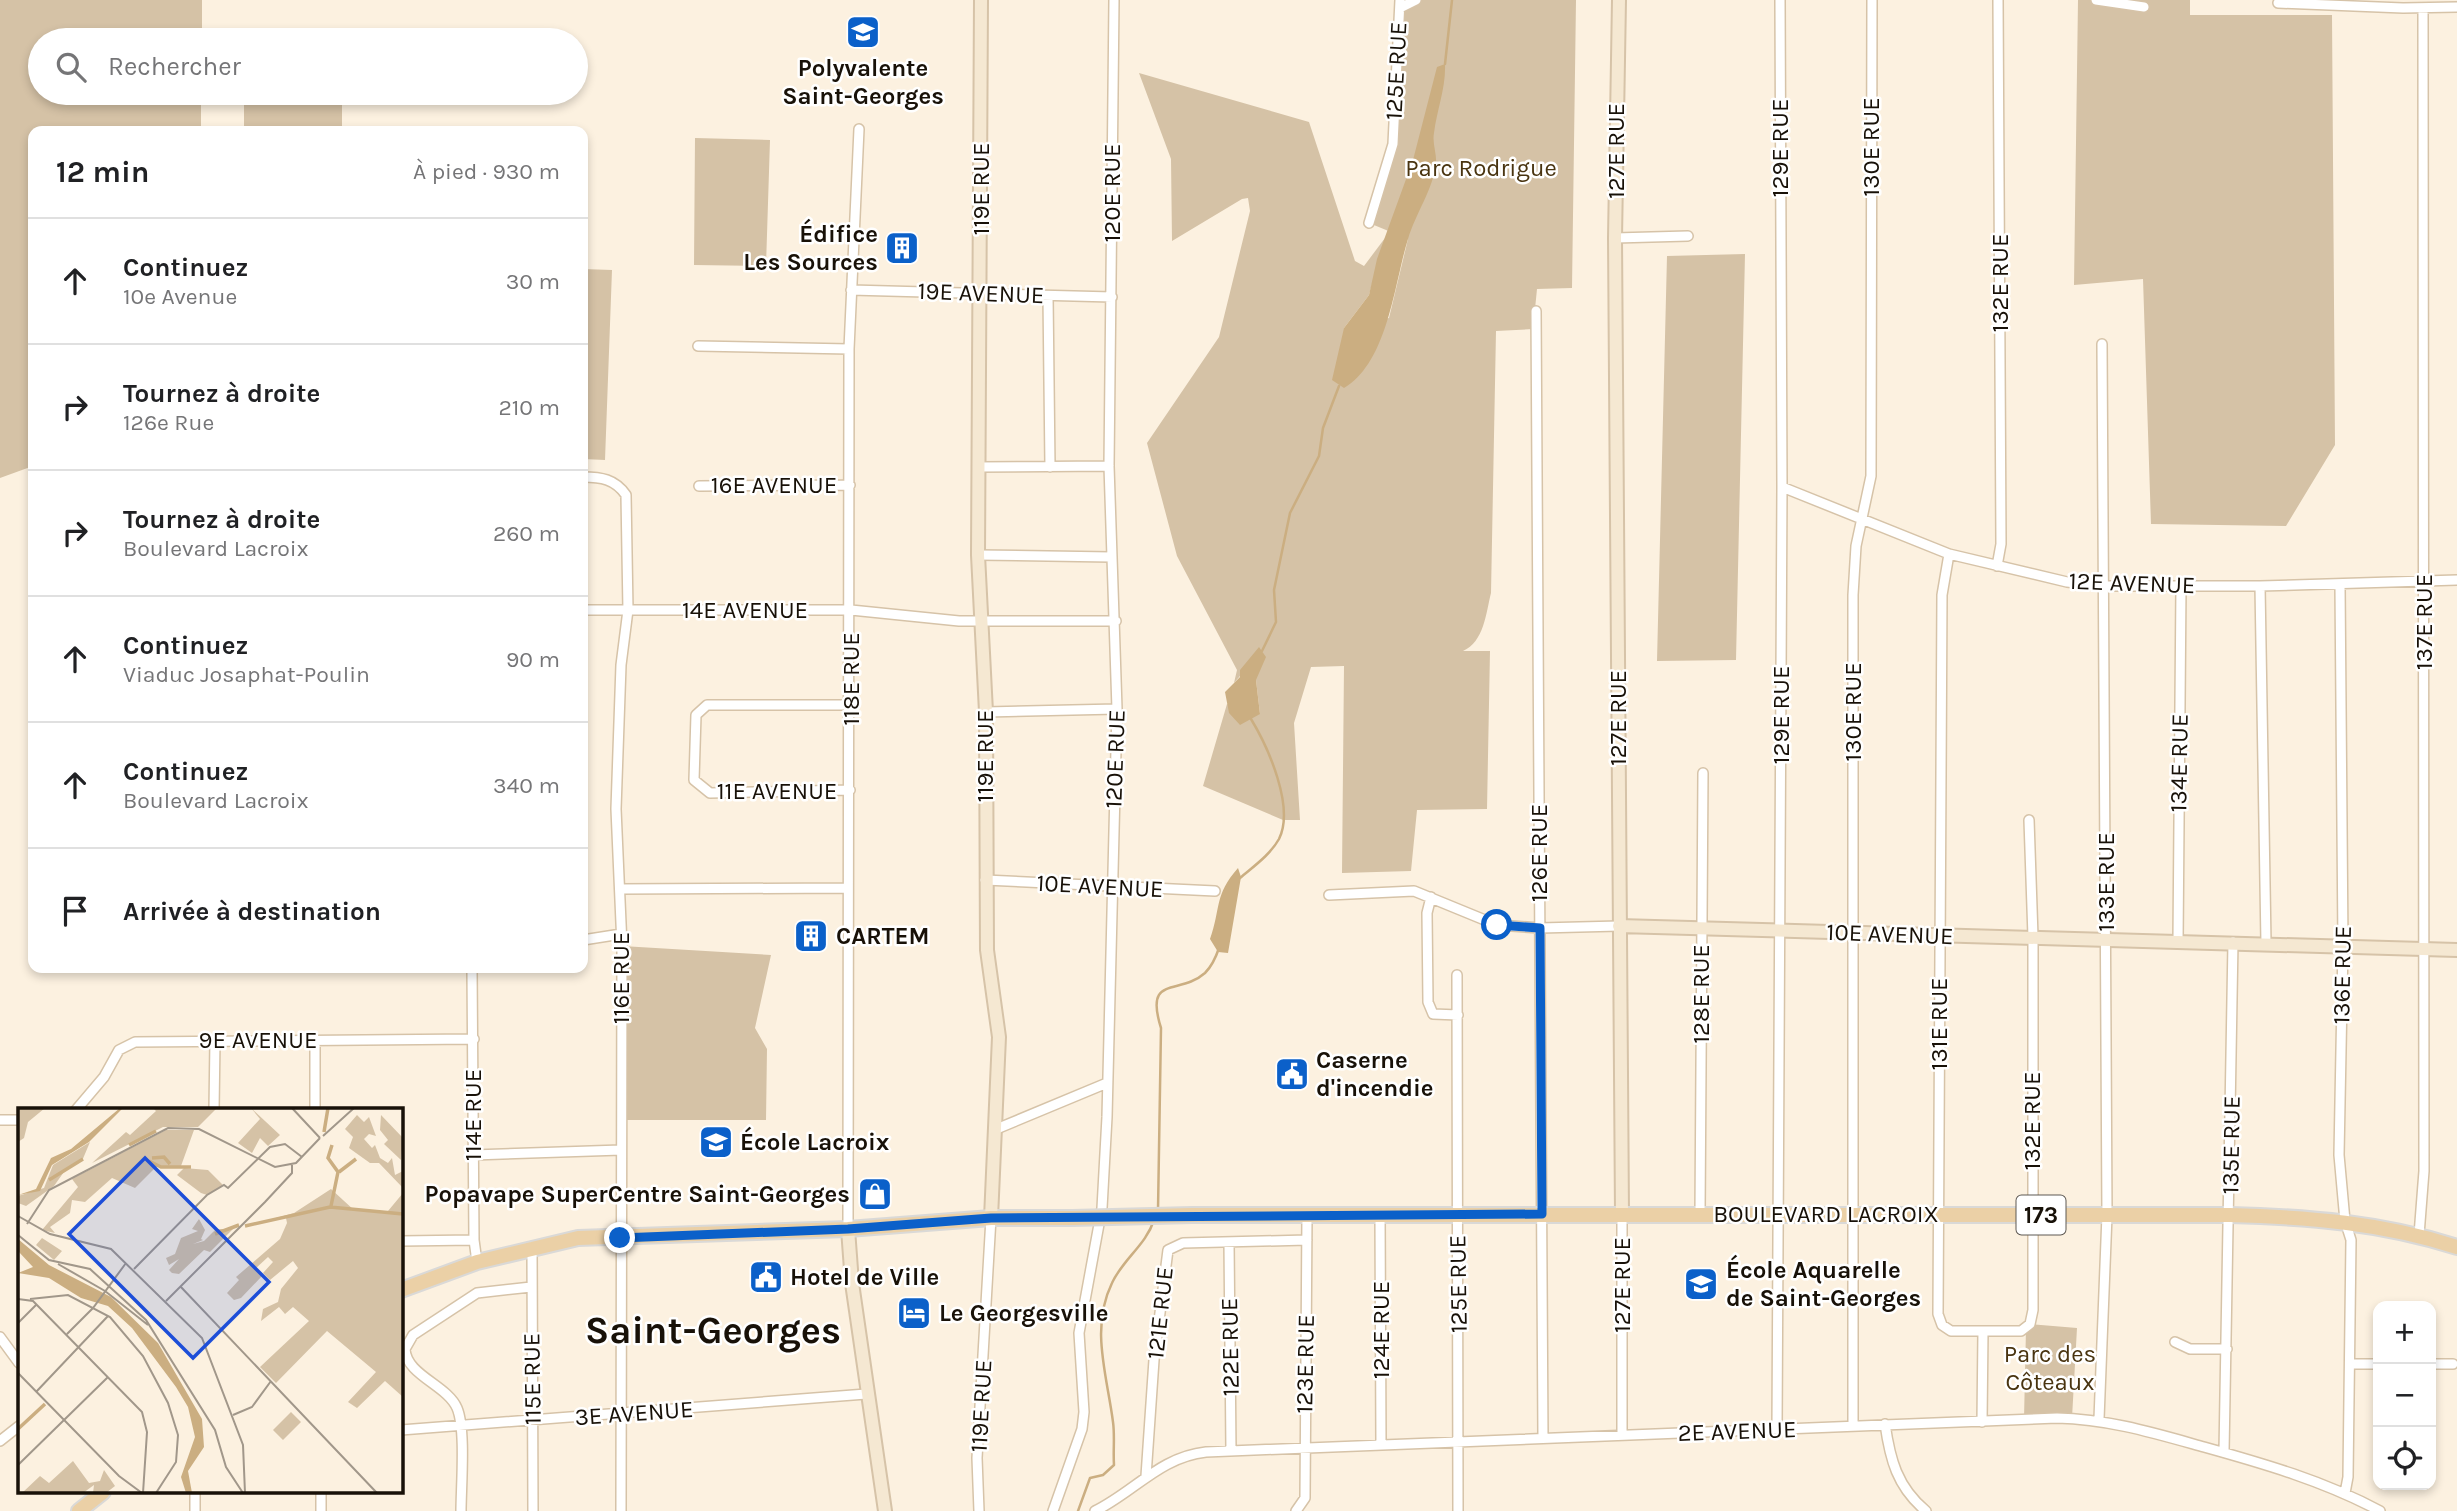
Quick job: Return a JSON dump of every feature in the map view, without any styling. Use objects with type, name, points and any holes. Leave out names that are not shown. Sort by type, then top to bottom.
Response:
[{"type":"main road","name":"BOULEVARD LACROIX","points":[[991,1218],[1622,1213],[2230,1214],[2345,1221],[2419,1235],[2457,1247]]},
{"type":"main road","name":"173","points":[[402,1290],[477,1262],[578,1238],[848,1229],[991,1218]]},
{"type":"main road","points":[[79,1511],[100,1494]]},
{"type":"street","name":"119E RUE","points":[[979,1511],[977,1458],[999,1037],[987,950],[986,712],[978,555],[981,0]]},
{"type":"street","name":"120E RUE","points":[[1053,1511],[1082,1429],[1084,1412],[1079,1333],[1102,1208],[1117,709],[1109,466],[1114,0]]},
{"type":"street","points":[[1400,4],[1416,0]]},
{"type":"street","name":"127E RUE","points":[[1619,0],[1615,238],[1622,1435]]},
{"type":"street","name":"129E RUE","points":[[1777,1429],[1782,488],[1780,0]]},
{"type":"street","name":"130E RUE","points":[[1853,1426],[1853,595],[1856,546],[1863,523],[1871,459],[1872,0]]},
{"type":"street","name":"132E RUE","points":[[1997,566],[2001,544],[1998,0]]},
{"type":"street","points":[[2096,0],[2144,7]]},
{"type":"street","points":[[2278,3],[2423,8],[2457,6]]},
{"type":"street","name":"125E RUE","points":[[1369,223],[1393,144],[1400,4]]},
{"type":"street","name":"137E RUE","points":[[2419,1235],[2424,1171],[2423,8]]},
{"type":"street","name":"118E RUE","points":[[848,1229],[851,705],[849,349],[859,129]]},
{"type":"street","points":[[1615,238],[1688,236]]},
{"type":"street","name":"19E AVENUE","points":[[851,290],[1112,297]]},
{"type":"street","points":[[1048,296],[1050,467]]},
{"type":"street","name":"126E RUE","points":[[1536,311],[1543,1438]]},
{"type":"street","name":"133E RUE","points":[[2099,1419],[2108,1215],[2102,344]]},
{"type":"street","points":[[698,346],[849,349]]},
{"type":"street","points":[[979,467],[1109,466]]},
{"type":"street","name":"116E RUE","points":[[588,477],[607,479],[619,485],[626,495],[628,610],[621,665],[616,809],[621,934],[621,1511]]},
{"type":"street","name":"16E AVENUE","points":[[699,486],[850,485]]},
{"type":"street","name":"12E AVENUE","points":[[1782,488],[1863,523],[1949,554],[2067,582],[2104,586],[2260,586],[2457,580]]},
{"type":"street","name":"131E RUE","points":[[1949,554],[1942,594],[1940,1320],[1951,1331],[1983,1331]]},
{"type":"street","points":[[978,555],[1111,557]]},
{"type":"street","name":"136E RUE","points":[[2340,584],[2343,945],[2339,1155],[2345,1221],[2351,1240],[2348,1477],[2345,1493]]},
{"type":"street","name":"134E RUE","points":[[2178,941],[2181,586]]},
{"type":"street","points":[[2260,586],[2266,943]]},
{"type":"street","name":"14E AVENUE","points":[[588,610],[851,610],[944,620],[1116,621]]},
{"type":"street","name":"11E AVENUE","points":[[850,790],[710,793],[694,780],[692,753],[696,715],[707,705],[851,705]]},
{"type":"street","points":[[986,712],[1117,709]]},
{"type":"street","name":"128E RUE","points":[[1700,1214],[1703,774]]},
{"type":"street","name":"132E RUE","points":[[1983,1331],[2021,1331],[2030,1324],[2033,1310],[2033,937],[2029,820]]},
{"type":"street","name":"10E AVENUE","points":[[985,880],[1215,891]]},
{"type":"street","points":[[620,889],[848,888]]},
{"type":"street","name":"10E AVENUE","points":[[1329,895],[1413,891],[1485,921],[1540,928],[1619,926],[2457,950]]},
{"type":"street","points":[[1431,897],[1427,913],[1427,1002],[1433,1014],[1458,1015]]},
{"type":"street","points":[[588,939],[621,934]]},
{"type":"street","name":"135E RUE","points":[[2224,1452],[2233,942]]},
{"type":"street","name":"114E RUE","points":[[472,973],[474,1240],[477,1262]]},
{"type":"street","name":"125E RUE","points":[[1457,975],[1458,1511]]},
{"type":"street","name":"9E AVENUE","points":[[78,1108],[104,1077],[118,1051],[135,1042],[474,1039]]},
{"type":"street","points":[[214,1108],[215,1040]]},
{"type":"street","points":[[315,1041],[315,1108]]},
{"type":"street","points":[[994,1130],[1107,1083]]},
{"type":"street","points":[[0,1120],[18,1120]]},
{"type":"street","points":[[473,1155],[621,1150]]},
{"type":"street","name":"124E RUE","points":[[1380,1214],[1381,1445]]},
{"type":"street","name":"123E RUE","points":[[1296,1511],[1305,1498],[1303,1447],[1307,1215]]},
{"type":"street","points":[[848,1229],[866,1394],[885,1511]]},
{"type":"street","points":[[402,1241],[474,1240]]},
{"type":"street","name":"121E RUE","points":[[1146,1476],[1154,1360],[1168,1250],[1177,1243],[1307,1240]]},
{"type":"street","name":"122E RUE","points":[[1229,1242],[1231,1451]]},
{"type":"street","name":"115E RUE","points":[[532,1247],[533,1511]]},
{"type":"street","points":[[461,1511],[460,1424],[457,1407],[449,1396],[409,1362],[405,1352],[408,1342],[413,1335],[477,1293],[531,1287]]},
{"type":"street","points":[[1982,1422],[1983,1331]]},
{"type":"street","points":[[0,1337],[18,1362]]},
{"type":"street","points":[[2175,1342],[2190,1349],[2227,1349]]},
{"type":"street","points":[[2350,1364],[2373,1364]]},
{"type":"street","points":[[2436,1364],[2453,1364]]},
{"type":"street","name":"3E AVENUE","points":[[402,1430],[866,1394]]},
{"type":"street","name":"2E AVENUE","points":[[1095,1511],[1146,1476],[1180,1457],[1231,1451],[2037,1418],[2099,1419],[2224,1452],[2345,1493],[2380,1511]]},
{"type":"street","points":[[1885,1424],[1894,1469],[1905,1490],[1926,1511]]},
{"type":"street","points":[[0,1441],[18,1427]]},
{"type":"green space","points":[[0,0],[202,0],[202,28],[28,28],[28,105],[201,105],[201,126],[28,126],[28,468],[0,478]]},
{"type":"green space","name":"Parc Rodrigue","points":[[1416,0],[1576,0],[1572,288],[1537,289],[1533,329],[1496,331],[1491,593],[1480,634],[1470,647],[1463,651],[1490,651],[1487,809],[1417,810],[1411,871],[1342,873],[1344,666],[1311,667],[1294,723],[1300,820],[1283,820],[1203,786],[1227,704],[1260,714],[1256,680],[1240,676],[1234,683],[1237,670],[1177,556],[1147,443],[1219,337],[1250,211],[1248,198],[1242,199],[1172,241],[1171,159],[1139,73],[1309,122],[1355,261],[1364,266],[1385,238],[1369,295],[1344,328],[1389,318],[1408,239],[1369,223],[1389,161],[1400,8]]},
{"type":"green space","points":[[2078,0],[2190,0],[2190,15],[2332,15],[2335,445],[2286,526],[2151,524],[2143,279],[2074,285]]},
{"type":"green space","points":[[244,105],[342,105],[342,126],[244,126]]},
{"type":"green space","points":[[695,138],[770,140],[766,266],[694,265]]},
{"type":"green space","points":[[1745,254],[1736,660],[1657,661],[1667,256]]},
{"type":"green space","points":[[588,269],[612,270],[605,460],[588,459]]},
{"type":"green space","points":[[622,946],[771,955],[755,1028],[767,1049],[766,1120],[621,1120]]},
{"type":"green space","name":"Parc des Côteaux","points":[[2030,1324],[2077,1328],[2072,1418],[2024,1419],[2026,1328]]},
{"type":"shaded area","points":[[1445,64],[1435,124],[1436,164],[1431,183],[1408,239],[1380,341],[1359,376],[1344,388],[1332,380],[1344,328],[1369,295],[1377,259],[1413,160],[1437,67]]},
{"type":"shaded area","points":[[1259,647],[1266,657],[1256,680],[1260,714],[1240,725],[1229,713],[1225,692],[1240,677],[1240,670]]},
{"type":"shaded area","points":[[1238,868],[1241,877],[1228,953],[1218,952],[1210,939],[1221,894]]},
{"type":"waterway","points":[[1445,64],[1452,0]]},
{"type":"waterway","points":[[1262,651],[1276,622],[1274,590],[1290,513],[1319,456],[1323,428],[1339,386]]},
{"type":"waterway","points":[[1240,878],[1271,850],[1279,839],[1283,826],[1282,794],[1272,761],[1251,719]]},
{"type":"waterway","points":[[1158,1210],[1161,1028],[1157,1000],[1167,989],[1195,980],[1205,973],[1219,948]]},
{"type":"waterway","points":[[1078,1511],[1090,1478],[1103,1475],[1114,1465],[1114,1427],[1101,1334],[1105,1300],[1117,1274],[1146,1237],[1154,1220]]},
{"type":"place","name":"Polyvalente Saint-Georges","points":[[863,32]]},
{"type":"place","name":"Édifice Les Sources","points":[[902,248]]},
{"type":"place","name":"CARTEM","points":[[811,936]]},
{"type":"place","name":"Caserne d'incendie","points":[[1292,1074]]},
{"type":"place","name":"École Lacroix","points":[[716,1142]]},
{"type":"place","name":"Popavape SuperCentre Saint-Georges","points":[[875,1194]]},
{"type":"place","name":"Hotel de Ville","points":[[766,1277]]},
{"type":"place","name":"École Aquarelle de Saint-Georges","points":[[1701,1284]]},
{"type":"place","name":"Le Georgesville","points":[[914,1313]]},
{"type":"district","name":"Saint-Georges","points":[[713,1330]]},
{"type":"route","points":[[620,1238],[848,1229],[991,1218],[1542,1214],[1540,928],[1497,925]]}]
